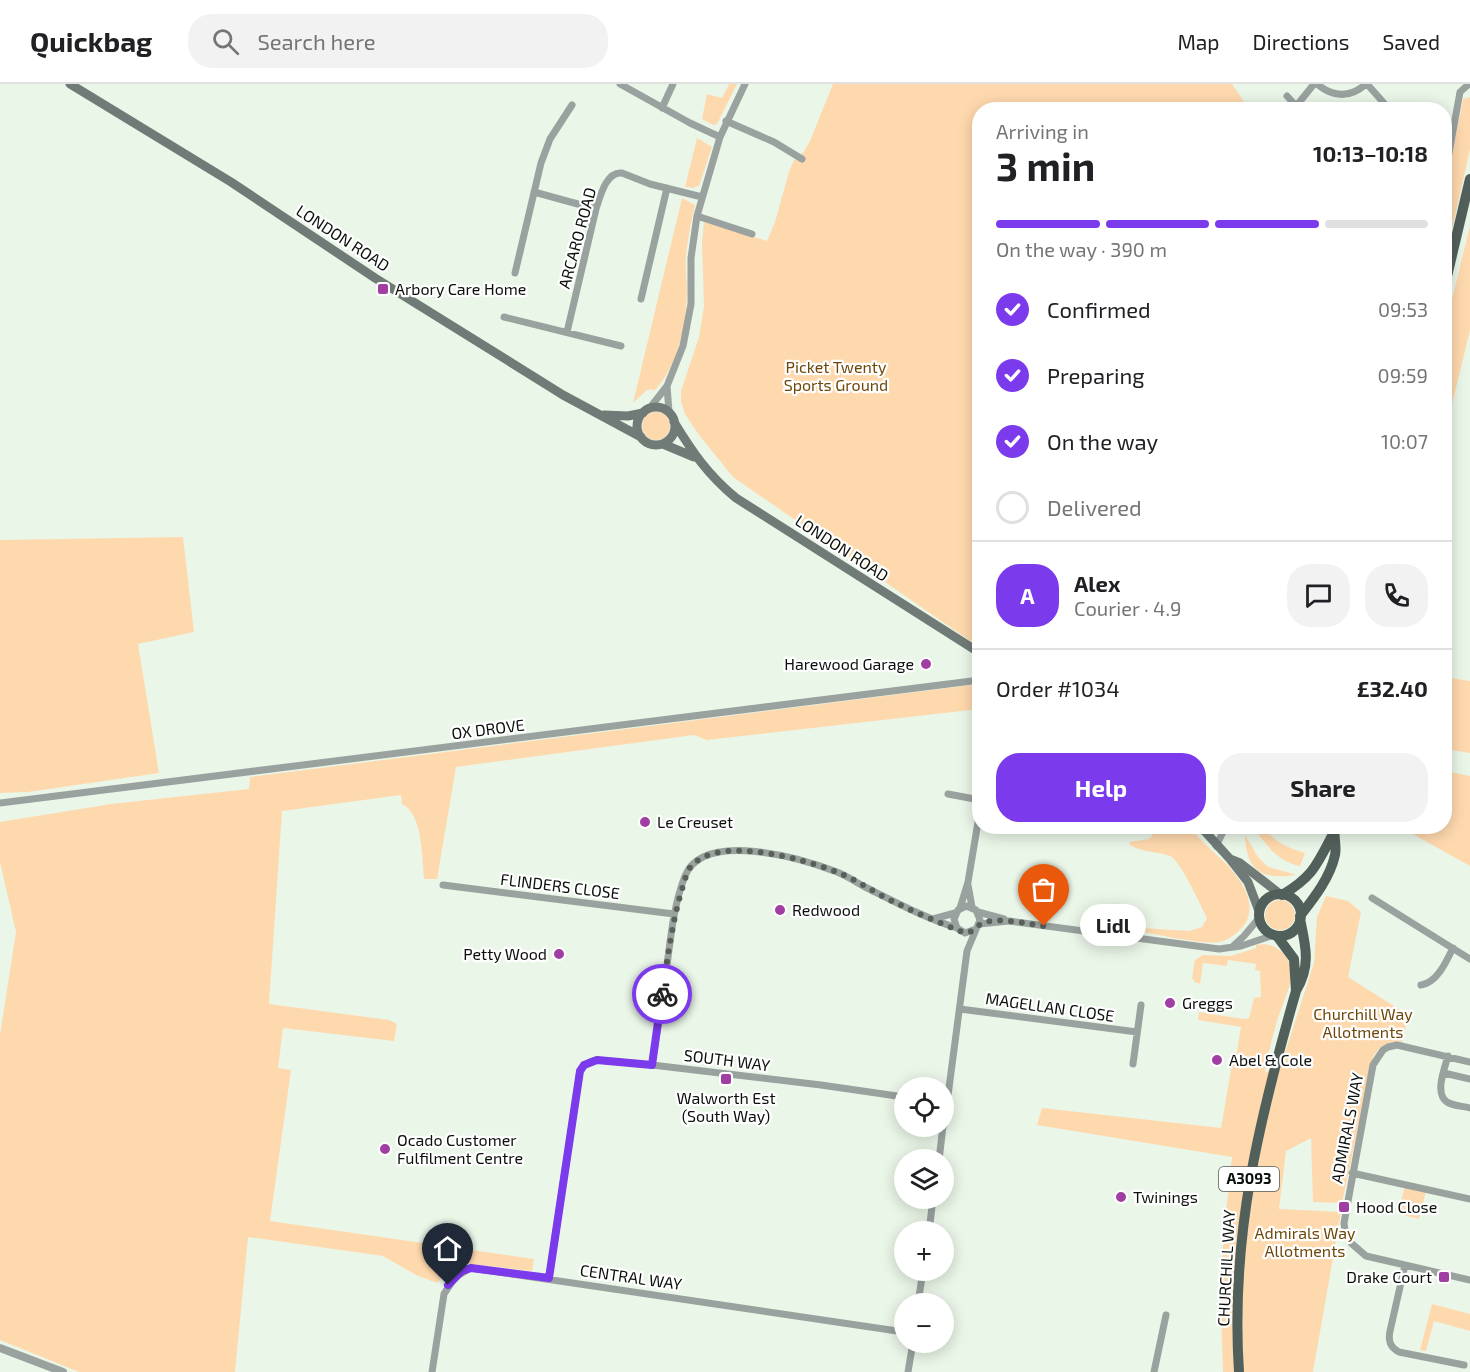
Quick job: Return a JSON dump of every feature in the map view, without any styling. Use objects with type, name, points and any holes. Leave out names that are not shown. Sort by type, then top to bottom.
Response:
[{"type":"main road","name":"LONDON ROAD","points":[[70,84],[231,182],[375,278],[563,395],[651,444],[663,444],[696,458]]},
{"type":"main road","points":[[1452,255],[1470,179]]},
{"type":"main road","points":[[601,416],[628,416],[660,408],[669,412]]},
{"type":"main road","points":[[641,438],[638,422],[646,411]]},
{"type":"main road","name":"LONDON ROAD","points":[[669,412],[696,458],[721,486],[736,498],[972,648]]},
{"type":"main road","points":[[663,444],[673,435],[674,422]]},
{"type":"main road","points":[[1206,834],[1248,882],[1264,929],[1275,935],[1292,932],[1318,891],[1333,861],[1334,834]]},
{"type":"main road","points":[[1259,915],[1262,904],[1268,898],[1300,884],[1314,870],[1332,834]]},
{"type":"main road","points":[[1230,860],[1240,863],[1295,902],[1300,918]]},
{"type":"main road","name":"CHURCHILL WAY","points":[[1239,1372],[1237,1289],[1246,1194],[1262,1116],[1296,991],[1305,976],[1305,942],[1300,918]]},
{"type":"main road","name":"CHURCHILL WAY","points":[[1275,935],[1294,959],[1296,991]]},
{"type":"street","points":[[620,84],[720,137]]},
{"type":"street","points":[[662,108],[673,84]]},
{"type":"street","points":[[646,411],[667,386],[683,346],[692,295],[692,246],[697,216],[720,137],[745,84]]},
{"type":"street","points":[[1300,102],[1316,84],[1328,92],[1339,95],[1353,94],[1367,84],[1382,102]]},
{"type":"street","points":[[1452,120],[1460,92],[1469,84]]},
{"type":"street","points":[[1287,96],[1290,102]]},
{"type":"street","points":[[515,273],[541,163],[550,139],[572,105]]},
{"type":"street","points":[[726,121],[774,142],[802,159]]},
{"type":"street","name":"ARCARO ROAD","points":[[567,332],[596,209],[607,183],[615,172],[702,197]]},
{"type":"street","points":[[641,299],[667,188]]},
{"type":"street","points":[[534,192],[596,209]]},
{"type":"street","points":[[697,216],[752,234]]},
{"type":"street","points":[[504,317],[621,346]]},
{"type":"street","points":[[667,386],[669,412]]},
{"type":"street","name":"OX DROVE","points":[[0,803],[972,681]]},
{"type":"street","points":[[948,794],[972,798]]},
{"type":"street","points":[[967,951],[954,919],[968,882],[976,834]]},
{"type":"street","points":[[1216,846],[1222,834]]},
{"type":"street","points":[[652,1065],[674,914],[686,876],[697,860],[714,851],[762,852],[815,864],[840,873],[892,901],[968,933],[978,927],[1009,921]]},
{"type":"street","points":[[949,1077],[967,951],[978,927],[968,882]]},
{"type":"street","name":"FLINDERS CLOSE","points":[[443,885],[674,914]]},
{"type":"street","points":[[1372,898],[1470,959]]},
{"type":"street","points":[[933,919],[958,911],[975,910],[1009,921],[1219,949],[1275,935]]},
{"type":"street","points":[[1232,947],[1259,915]]},
{"type":"street","points":[[1420,985],[1427,984],[1437,975],[1453,948]]},
{"type":"street","name":"MAGELLAN CLOSE","points":[[1133,1064],[1141,1005]]},
{"type":"street","name":"MAGELLAN CLOSE","points":[[960,1009],[1137,1032]]},
{"type":"street","name":"ADMIRALS WAY","points":[[1470,1062],[1397,1045],[1388,1047],[1380,1053],[1373,1065],[1344,1215],[1347,1238],[1366,1256],[1470,1280]]},
{"type":"street","points":[[1448,1056],[1441,1090],[1444,1100],[1470,1108]]},
{"type":"street","name":"SOUTH WAY","points":[[549,1278],[580,1071],[584,1065],[597,1060],[652,1065],[894,1096]]},
{"type":"street","points":[[1444,1073],[1470,1079]]},
{"type":"street","points":[[1352,1173],[1470,1199]]},
{"type":"street","points":[[1405,1265],[1390,1330],[1391,1346],[1400,1352],[1464,1365]]},
{"type":"street","name":"CENTRAL WAY","points":[[432,1372],[444,1294],[448,1285],[462,1271],[471,1268],[894,1330]]},
{"type":"street","points":[[1154,1372],[1166,1315]]},
{"type":"street","points":[[0,1348],[63,1372]]},
{"type":"street","points":[[908,1372],[911,1353]]},
{"type":"green space","points":[[729,84],[737,84],[717,124],[713,125],[702,119],[707,94],[722,98]]},
{"type":"green space","name":"Picket Twenty Sports Ground","points":[[833,84],[1232,84],[1244,102],[972,102],[972,642],[733,477],[699,435],[685,414],[681,402],[681,391],[699,337],[704,306],[702,244],[704,222],[767,241],[794,160],[803,153]]},
{"type":"green space","points":[[1470,97],[1470,149],[1452,229],[1452,156],[1463,99]]},
{"type":"green space","points":[[697,138],[712,147],[699,186],[685,187]]},
{"type":"green space","points":[[682,198],[695,205],[686,255],[685,318],[679,345],[675,358],[662,381],[654,391],[647,390],[633,403]]},
{"type":"green space","points":[[1470,226],[1470,330],[1452,404],[1452,299]]},
{"type":"green space","points":[[656,412],[666,416],[670,426],[666,436],[656,440],[646,436],[642,426],[646,416]]},
{"type":"green space","points":[[183,537],[194,632],[138,644],[159,773],[28,792],[0,793],[0,540]]},
{"type":"green space","points":[[1452,678],[1470,681],[1470,753],[1452,750]]},
{"type":"green space","points":[[972,685],[972,710],[707,740],[694,735],[456,767],[437,879],[424,879],[418,826],[409,809],[402,804],[401,795],[282,811],[269,1004],[389,1020],[397,1024],[394,1041],[283,1028],[278,1068],[291,1070],[270,1221],[534,1259],[532,1271],[454,1262],[437,1283],[416,1275],[383,1256],[248,1237],[235,1372],[79,1372],[0,1340],[0,1035],[16,932],[0,862],[0,822],[111,804],[249,789],[250,777]]},
{"type":"green space","points":[[1452,772],[1470,776],[1470,866],[1413,834],[1452,834]]},
{"type":"green space","points":[[1152,834],[1196,834],[1235,873],[1249,902],[1248,919],[1237,933],[1223,941],[1211,943],[1137,931],[1142,928],[1189,931],[1202,927],[1207,918],[1174,859],[1129,844],[1129,842],[1149,839]]},
{"type":"green space","points":[[1259,834],[1270,834],[1282,844],[1305,853],[1300,866],[1278,856]]},
{"type":"green space","points":[[1245,835],[1258,857],[1268,867],[1297,875],[1275,876],[1259,871],[1249,858]]},
{"type":"green space","points":[[1326,896],[1348,901],[1361,912],[1348,977],[1408,1015],[1402,1042],[1385,1045],[1373,1057],[1342,1203],[1313,1202],[1311,1138],[1286,1151],[1279,1209],[1341,1212],[1313,1372],[1223,1372],[1221,1312],[1223,1240],[1232,1157],[1037,1125],[1042,1108],[1221,1128],[1241,1027],[1198,1020],[1199,1012],[1249,1018],[1254,998],[1261,997],[1260,971],[1255,970],[1256,964],[1228,960],[1227,966],[1203,963],[1200,984],[1192,978],[1195,960],[1203,955],[1231,956],[1263,944],[1276,948],[1288,959],[1290,984],[1274,1031],[1265,1073],[1282,1062],[1314,963],[1317,917]]},
{"type":"green space","points":[[1280,900],[1290,905],[1295,915],[1290,925],[1280,930],[1270,925],[1265,915],[1270,905]]},
{"type":"green space","points":[[1405,1186],[1426,1191],[1419,1219],[1398,1214]]},
{"type":"green space","points":[[1432,1304],[1470,1314],[1470,1331],[1434,1321],[1426,1351],[1420,1350]]},
{"type":"way so far","points":[[662,994],[674,914],[686,876],[697,860],[714,851],[762,852],[815,864],[840,873],[903,906],[965,933],[974,931],[980,924],[994,922],[1009,921],[1044,926]]},
{"type":"place","name":"Arbory Care Home","points":[[383,289]]},
{"type":"place","name":"Harewood Garage","points":[[926,664]]},
{"type":"place","name":"Le Creuset","points":[[645,822]]},
{"type":"place","name":"Redwood","points":[[780,910]]},
{"type":"place","name":"Lidl","points":[[1044,926]]},
{"type":"place","name":"Petty Wood","points":[[559,954]]},
{"type":"place","name":"Greggs","points":[[1170,1003]]},
{"type":"place","name":"Abel & Cole","points":[[1217,1060]]},
{"type":"place","name":"Walworth Est (South Way)","points":[[726,1079]]},
{"type":"place","name":"Ocado Customer Fulfilment Centre","points":[[385,1149]]},
{"type":"place","name":"Twinings","points":[[1121,1197]]},
{"type":"place","name":"Hood Close","points":[[1344,1207]]},
{"type":"place","name":"Drake Court","points":[[1444,1277]]},
{"type":"route","points":[[448,1285],[462,1271],[471,1268],[549,1278],[580,1071],[590,1061],[597,1060],[652,1065],[662,994]]},
{"type":"park label","name":"Churchill Way Allotments","points":[[1363,1023]]},
{"type":"park label","name":"Admirals Way Allotments","points":[[1305,1242]]}]
